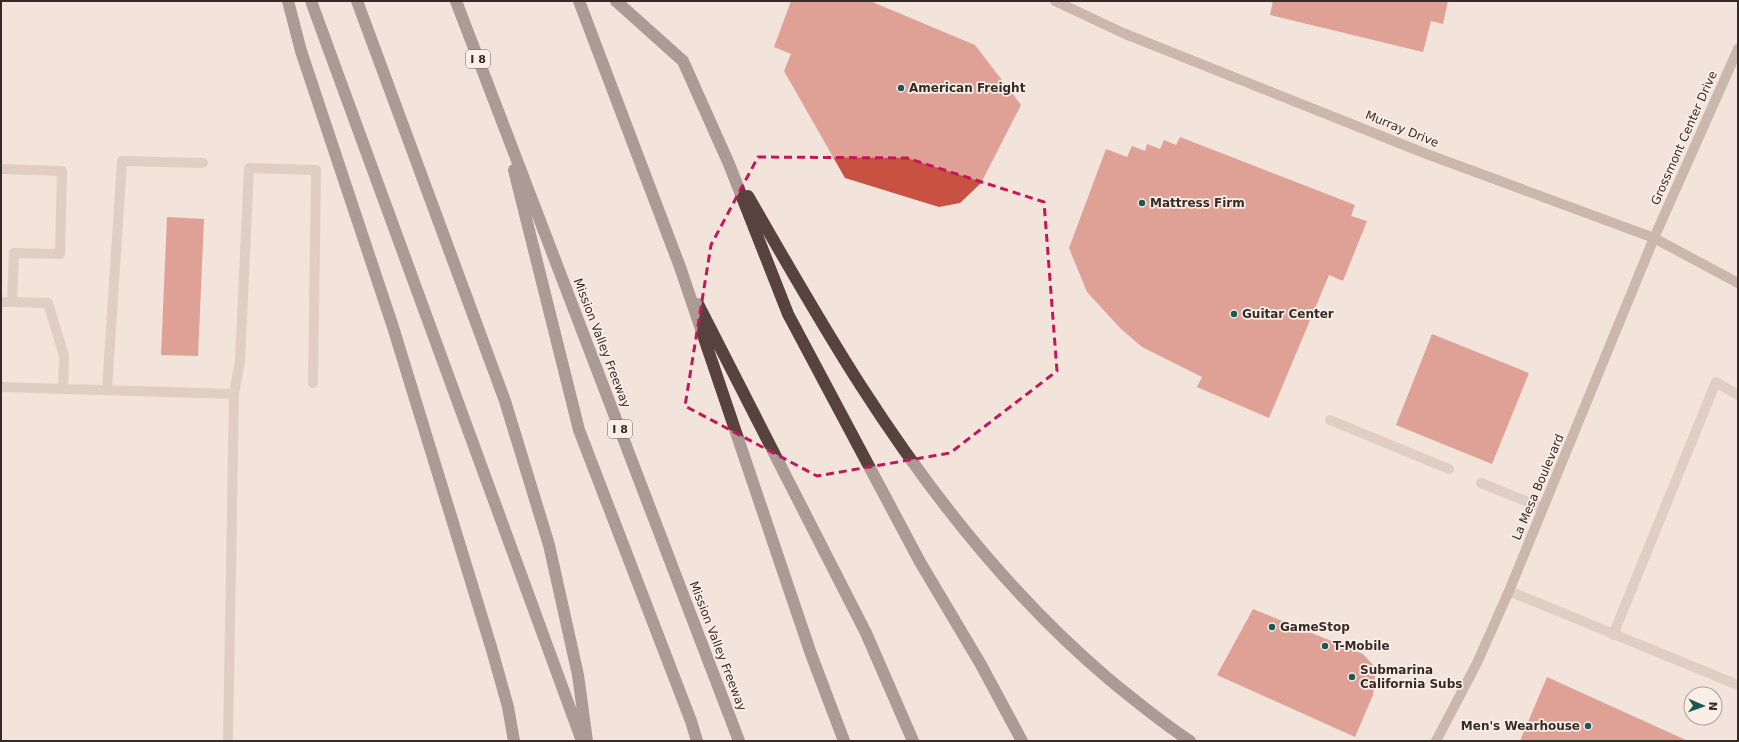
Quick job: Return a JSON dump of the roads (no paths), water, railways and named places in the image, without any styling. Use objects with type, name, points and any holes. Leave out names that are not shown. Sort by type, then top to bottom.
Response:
[{"type":"highway","points":[[288,1],[301,51],[393,327],[492,650],[508,707],[514,741]]},
{"type":"highway","points":[[311,1],[582,741]]},
{"type":"highway","points":[[357,1],[505,401],[549,545],[578,676],[587,741]]},
{"type":"highway","name":"Mission Valley Freeway","points":[[456,1],[739,741]]},
{"type":"highway","points":[[579,1],[680,267],[811,654],[844,741]]},
{"type":"highway","points":[[616,1],[683,61],[729,164],[788,314],[920,562],[980,663],[1022,741]]},
{"type":"highway","points":[[500,116],[579,430],[688,713],[696,741]]},
{"type":"highway","points":[[729,164],[861,386],[934,492],[980,551],[1057,633],[1081,655],[1141,706],[1190,741]]},
{"type":"highway","points":[[680,267],[866,633],[912,741]]},
{"type":"main road","name":"Murray Drive","points":[[1055,1],[1131,36],[1424,153],[1654,238],[1738,283]]},
{"type":"main road","name":"Grossmont Center Drive","points":[[1654,238],[1738,48]]},
{"type":"main road","name":"La Mesa Boulevard","points":[[1436,741],[1477,663],[1509,591],[1654,238]]},
{"type":"lane","points":[[107,390],[122,161],[203,163]]},
{"type":"lane","points":[[228,741],[234,394],[240,361],[249,168],[316,170],[313,383]]},
{"type":"lane","points":[[1,169],[62,171],[60,254],[14,253],[12,302]]},
{"type":"lane","points":[[1,302],[48,303],[64,356],[63,389]]},
{"type":"lane","points":[[1613,635],[1716,382],[1738,395]]},
{"type":"lane","points":[[1,387],[234,394]]},
{"type":"lane","points":[[1330,420],[1449,470]]},
{"type":"lane","points":[[1481,483],[1543,508]]},
{"type":"lane","points":[[1509,591],[1613,635],[1738,685]]},
{"type":"place","name":"American Freight","points":[[901,88]]},
{"type":"place","name":"Mattress Firm","points":[[1142,203]]},
{"type":"place","name":"Guitar Center","points":[[1234,314]]},
{"type":"place","name":"GameStop","points":[[1272,627]]},
{"type":"place","name":"T-Mobile","points":[[1325,646]]},
{"type":"place","name":"Submarina California Subs","points":[[1352,677]]},
{"type":"place","name":"Men's Wearhouse","points":[[1588,726]]}]
